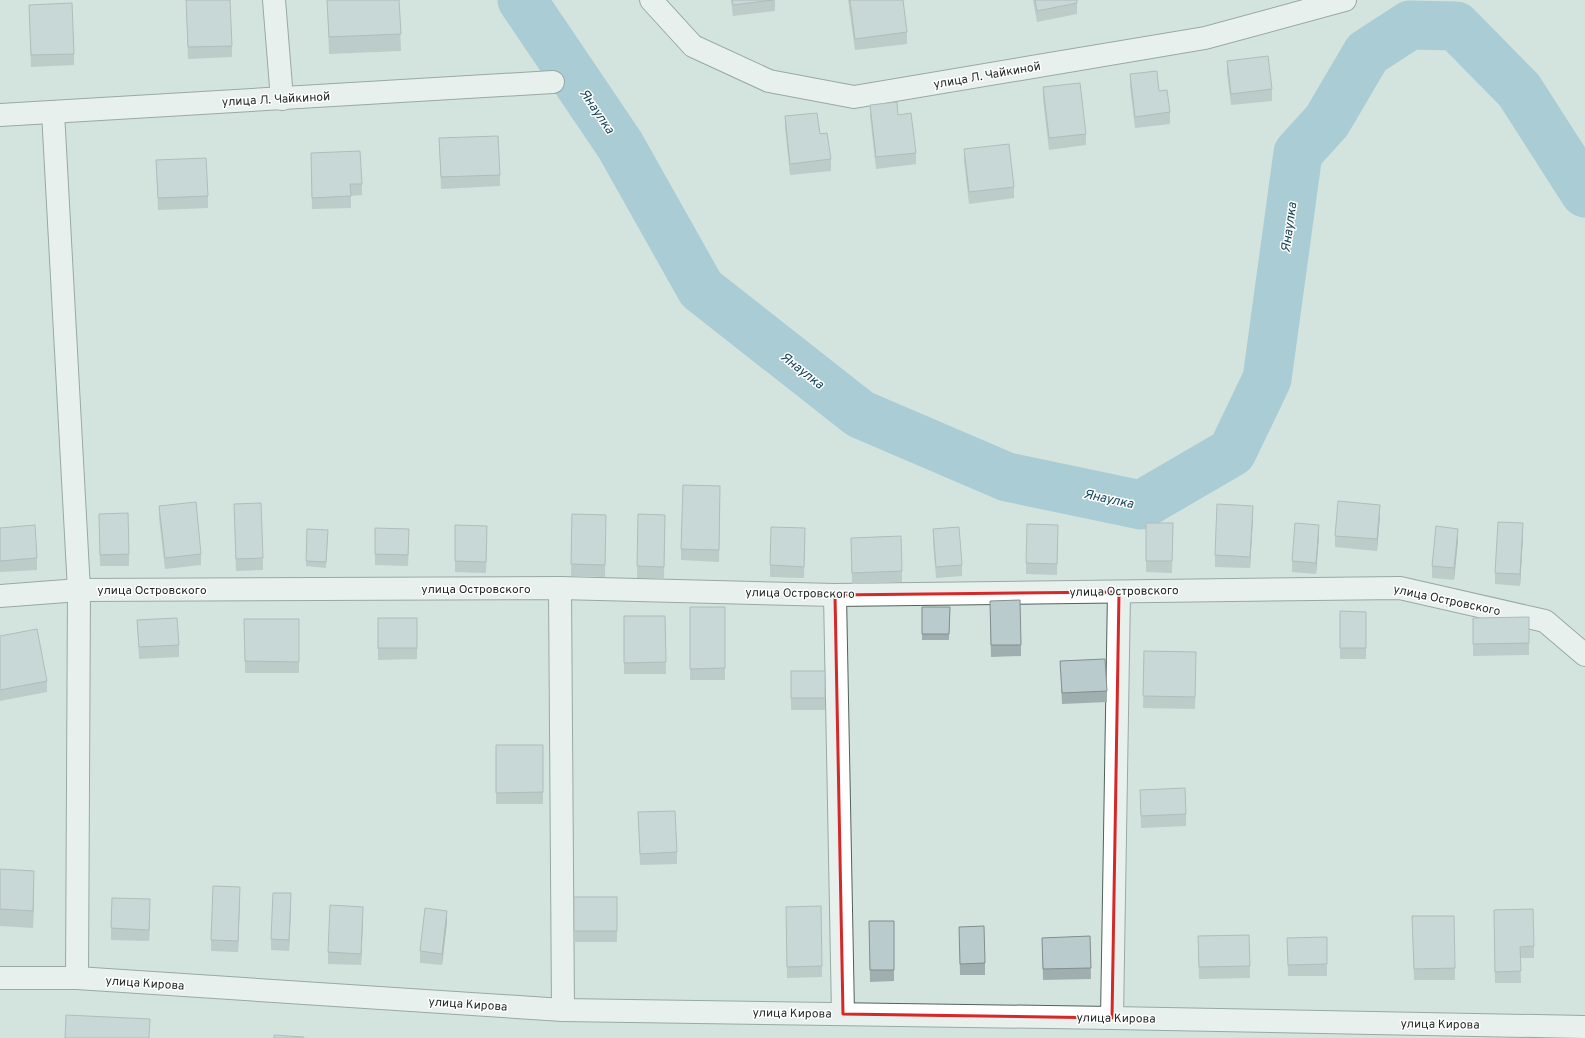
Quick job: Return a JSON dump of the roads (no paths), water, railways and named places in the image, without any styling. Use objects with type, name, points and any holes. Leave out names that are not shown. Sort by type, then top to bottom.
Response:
[{"type":"street","points":[[274,0],[282,99]]},
{"type":"street","name":"улица Л. Чайкиной","points":[[651,0],[693,46],[769,81],[854,97],[1205,38],[1345,0]]},
{"type":"street","name":"улица Л. Чайкиной","points":[[0,115],[553,82]]},
{"type":"street","points":[[53,112],[79,590],[76,978]]},
{"type":"street","points":[[560,588],[563,1010]]},
{"type":"street","name":"улица Островского","points":[[0,596],[79,590],[560,588],[835,595],[1400,588],[1545,621],[1585,655]]},
{"type":"street","points":[[1112,1018],[1119,592]]},
{"type":"street","points":[[835,595],[843,1014]]},
{"type":"street","name":"улица Кирова","points":[[0,978],[76,978],[563,1010],[1585,1027]]},
{"type":"waterway","name":"Янаулка","points":[[522,0],[620,145],[701,289],[860,414],[1007,477],[1141,505],[1232,452],[1267,379],[1298,153],[1327,121],[1367,53],[1410,25],[1456,26],[1519,90],[1585,193]]}]
